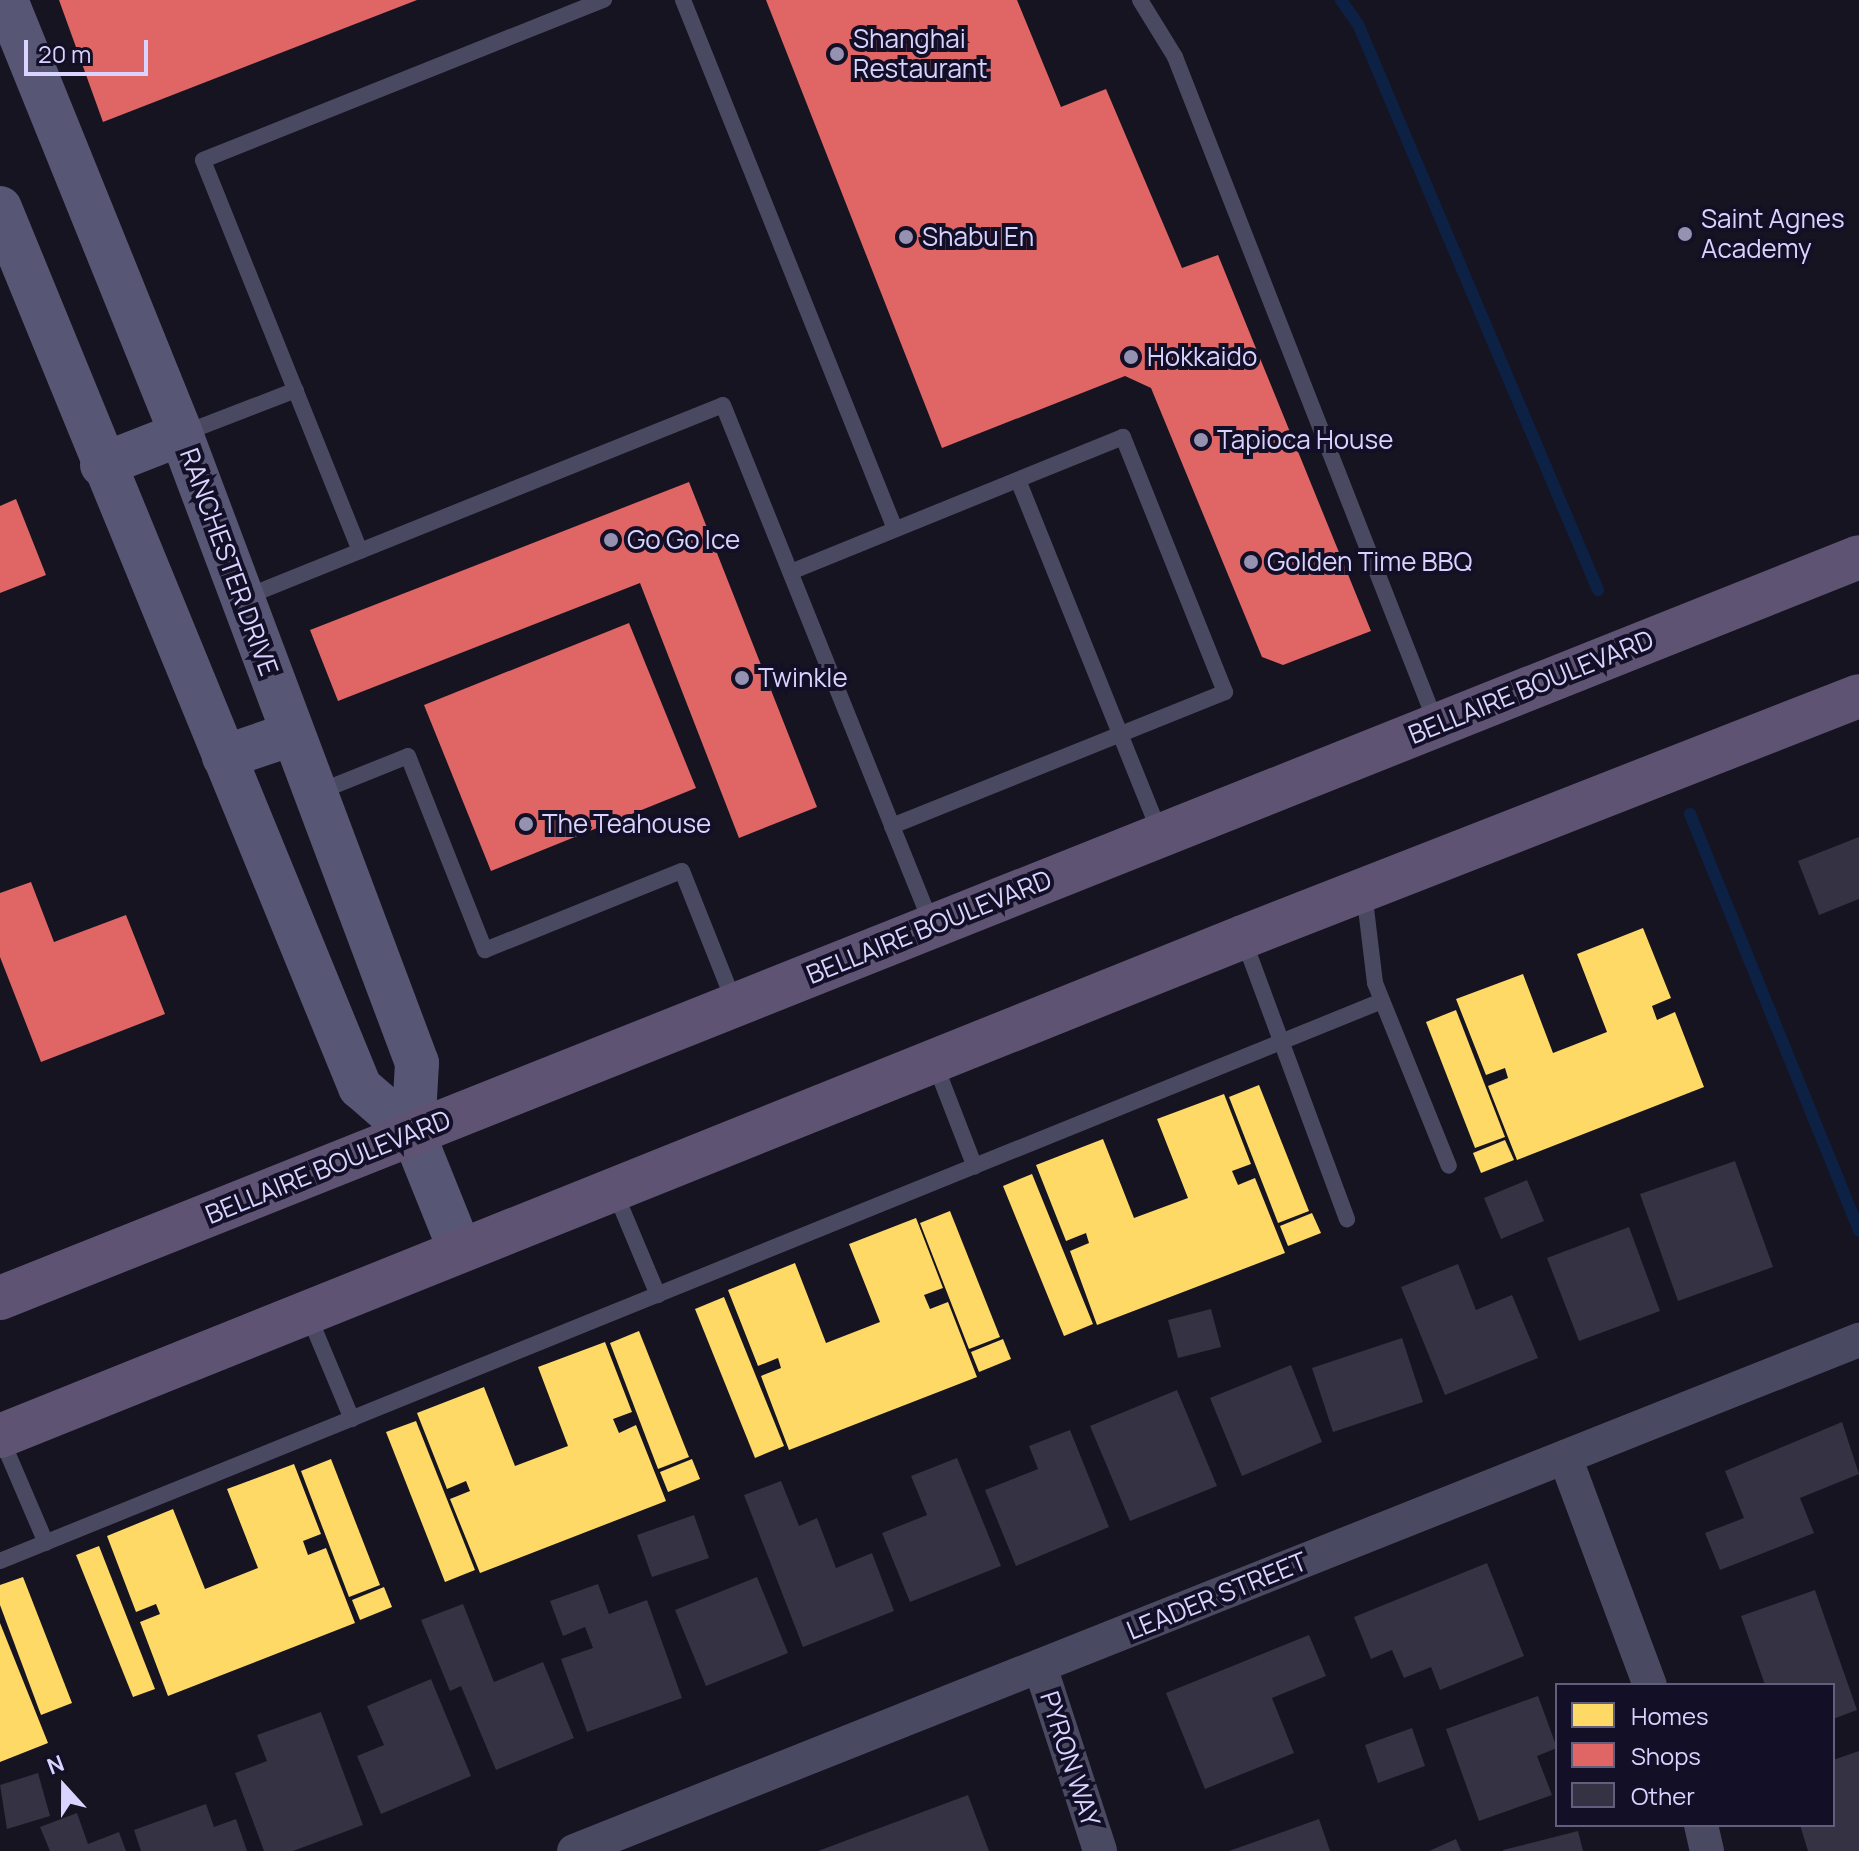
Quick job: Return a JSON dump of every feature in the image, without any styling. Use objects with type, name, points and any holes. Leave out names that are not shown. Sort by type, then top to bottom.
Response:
[{"type":"main road","name":"BELLAIRE BOULEVARD","points":[[0,1298],[1160,833],[1859,557]]},
{"type":"main road","points":[[0,1436],[1243,937],[1859,696]]},
{"type":"street","name":"RANCHESTER DRIVE","points":[[6,0],[181,434],[417,1063],[413,1133],[460,1250]]},
{"type":"street","name":"RANCHESTER DRIVE","points":[[0,208],[102,465],[360,1087],[413,1133]]},
{"type":"street","points":[[102,465],[181,434]]},
{"type":"street","points":[[224,757],[292,734]]},
{"type":"street","name":"LEADER STREET","points":[[574,1851],[1859,1340]]},
{"type":"street","points":[[1565,1457],[1649,1683]]},
{"type":"street","name":"PYRON WAY","points":[[1040,1666],[1100,1851]]},
{"type":"street","points":[[1701,1827],[1707,1851]]},
{"type":"lane","points":[[360,551],[203,160],[604,0]]},
{"type":"lane","points":[[683,0],[895,529]]},
{"type":"lane","points":[[1140,0],[1175,57],[1437,725]]},
{"type":"lane","points":[[181,434],[296,390]]},
{"type":"lane","points":[[241,598],[723,405],[933,926]]},
{"type":"lane","points":[[790,572],[1123,437],[1225,692],[892,826]]},
{"type":"lane","points":[[1018,480],[1118,737],[1160,833]]},
{"type":"lane","points":[[315,793],[408,756],[485,950],[682,871],[736,1005]]},
{"type":"lane","points":[[1363,890],[1375,983],[1449,1166]]},
{"type":"lane","points":[[1243,937],[1347,1219]]},
{"type":"lane","points":[[0,1561],[1382,1001]]},
{"type":"lane","points":[[934,1061],[975,1167]]},
{"type":"lane","points":[[613,1189],[658,1295]]},
{"type":"lane","points":[[307,1312],[352,1419]]},
{"type":"lane","points":[[0,1436],[46,1543]]},
{"type":"building: Homes","points":[[1643,928],[1671,998],[1652,1006],[1657,1020],[1675,1012],[1704,1087],[1517,1160],[1488,1086],[1508,1078],[1505,1068],[1486,1075],[1456,999],[1523,974],[1553,1053],[1607,1032],[1577,954]]},
{"type":"building: Homes","points":[[1456,1010],[1505,1137],[1475,1148],[1426,1022]]},
{"type":"building: Homes","points":[[1259,1085],[1309,1211],[1278,1223],[1229,1097]]},
{"type":"building: Homes","points":[[1224,1094],[1251,1164],[1232,1171],[1238,1185],[1255,1178],[1285,1253],[1097,1325],[1070,1251],[1089,1243],[1086,1233],[1066,1241],[1036,1165],[1103,1139],[1134,1218],[1188,1198],[1157,1119]]},
{"type":"building: Homes","points":[[1505,1140],[1514,1160],[1481,1173],[1473,1153]]},
{"type":"building: Homes","points":[[1032,1174],[1093,1324],[1064,1336],[1003,1186]]},
{"type":"building: Homes","points":[[950,1211],[1000,1337],[969,1349],[920,1223]]},
{"type":"building: Homes","points":[[1312,1213],[1321,1233],[1288,1246],[1280,1226]]},
{"type":"building: Homes","points":[[916,1218],[943,1288],[924,1295],[930,1309],[948,1302],[977,1377],[789,1450],[761,1376],[781,1368],[778,1358],[758,1366],[728,1290],[795,1263],[826,1343],[880,1322],[849,1244]]},
{"type":"building: Homes","points":[[724,1297],[784,1446],[755,1458],[695,1309]]},
{"type":"building: Homes","points":[[639,1331],[689,1457],[658,1469],[610,1343]]},
{"type":"building: Homes","points":[[1003,1339],[1011,1359],[979,1372],[971,1352]]},
{"type":"building: Homes","points":[[605,1342],[632,1412],[613,1419],[619,1433],[636,1425],[666,1501],[480,1573],[450,1499],[470,1491],[466,1481],[447,1489],[417,1413],[484,1387],[515,1466],[568,1446],[538,1367]]},
{"type":"building: Homes","points":[[416,1421],[475,1570],[445,1582],[386,1432]]},
{"type":"building: Homes","points":[[331,1459],[380,1585],[349,1597],[301,1471]]},
{"type":"building: Homes","points":[[692,1459],[700,1479],[668,1492],[660,1472]]},
{"type":"building: Homes","points":[[294,1464],[321,1534],[303,1541],[308,1555],[326,1548],[355,1623],[168,1696],[140,1622],[160,1614],[156,1604],[136,1612],[107,1536],[173,1509],[205,1589],[258,1568],[227,1489]]},
{"type":"building: Homes","points":[[99,1546],[155,1689],[133,1697],[76,1555]]},
{"type":"building: Homes","points":[[23,1577],[72,1703],[41,1715],[0,1605],[0,1585]]},
{"type":"building: Homes","points":[[384,1587],[392,1607],[360,1620],[352,1600]]},
{"type":"building: Homes","points":[[0,1623],[48,1743],[0,1762]]},
{"type":"building: Shops","points":[[59,0],[417,0],[103,122]]},
{"type":"building: Shops","points":[[766,0],[1017,0],[1061,107],[1106,89],[1182,268],[1218,255],[1371,631],[1283,665],[1262,657],[1151,388],[1125,376],[942,448]]},
{"type":"building: Shops","points":[[689,482],[817,807],[739,838],[640,583],[338,701],[310,630]]},
{"type":"building: Shops","points":[[16,499],[46,575],[0,593],[0,506]]},
{"type":"building: Shops","points":[[629,623],[696,788],[491,871],[424,705]]},
{"type":"building: Shops","points":[[31,882],[54,942],[126,915],[165,1014],[41,1062],[0,957],[0,893]]},
{"type":"building: Other","points":[[1859,837],[1859,899],[1819,915],[1798,861]]},
{"type":"building: Other","points":[[1735,1161],[1773,1267],[1678,1301],[1640,1194]]},
{"type":"building: Other","points":[[1527,1180],[1544,1221],[1501,1239],[1484,1198]]},
{"type":"building: Other","points":[[1629,1227],[1660,1311],[1579,1341],[1547,1258]]},
{"type":"building: Other","points":[[1458,1264],[1476,1310],[1512,1295],[1538,1358],[1445,1395],[1401,1287]]},
{"type":"building: Other","points":[[1211,1309],[1221,1347],[1178,1358],[1168,1320]]},
{"type":"building: Other","points":[[1402,1338],[1423,1402],[1333,1432],[1312,1368]]},
{"type":"building: Other","points":[[1291,1365],[1322,1442],[1242,1476],[1210,1398]]},
{"type":"building: Other","points":[[1177,1390],[1217,1486],[1130,1521],[1090,1426]]},
{"type":"building: Other","points":[[1842,1422],[1859,1474],[1800,1498],[1814,1533],[1720,1570],[1705,1533],[1744,1518],[1725,1471]]},
{"type":"building: Other","points":[[1070,1430],[1109,1527],[1016,1566],[985,1490],[1038,1469],[1029,1446]]},
{"type":"building: Other","points":[[957,1458],[1001,1566],[910,1602],[882,1533],[927,1515],[911,1476]]},
{"type":"building: Other","points":[[781,1481],[799,1526],[817,1518],[836,1568],[872,1553],[894,1611],[803,1647],[744,1495]]},
{"type":"building: Other","points":[[694,1515],[709,1558],[652,1577],[637,1535]]},
{"type":"building: Other","points":[[1487,1563],[1524,1656],[1440,1690],[1431,1667],[1404,1678],[1392,1650],[1371,1659],[1354,1617]]},
{"type":"building: Other","points":[[757,1577],[788,1653],[706,1686],[675,1610]]},
{"type":"building: Other","points":[[598,1584],[609,1614],[647,1600],[682,1698],[587,1732],[561,1659],[593,1648],[585,1627],[563,1636],[550,1601]]},
{"type":"building: Other","points":[[1815,1590],[1857,1710],[1835,1718],[1835,1683],[1764,1683],[1741,1616]]},
{"type":"building: Other","points":[[463,1604],[494,1682],[543,1662],[574,1738],[496,1770],[461,1686],[450,1691],[421,1620]]},
{"type":"building: Other","points":[[1309,1635],[1326,1676],[1272,1698],[1294,1753],[1205,1789],[1166,1693]]},
{"type":"building: Other","points":[[431,1679],[471,1776],[381,1814],[357,1756],[384,1745],[367,1706]]},
{"type":"building: Other","points":[[1538,1696],[1555,1743],[1555,1749],[1537,1756],[1552,1795],[1479,1821],[1446,1729]]},
{"type":"building: Other","points":[[321,1712],[363,1825],[293,1851],[264,1851],[235,1773],[267,1761],[257,1735]]},
{"type":"building: Other","points":[[1412,1728],[1425,1766],[1378,1783],[1365,1745]]},
{"type":"building: Other","points":[[1859,1751],[1859,1851],[1808,1851],[1801,1827],[1835,1827],[1835,1759]]},
{"type":"building: Other","points":[[38,1773],[50,1816],[7,1829],[0,1785]]},
{"type":"building: Other","points":[[968,1795],[989,1851],[818,1851]]},
{"type":"building: Other","points":[[206,1804],[214,1827],[236,1819],[247,1851],[141,1851],[134,1830]]},
{"type":"building: Other","points":[[77,1813],[88,1844],[119,1832],[126,1851],[50,1851],[40,1827]]},
{"type":"building: Other","points":[[1319,1819],[1330,1851],[1229,1851]]},
{"type":"building: Other","points":[[1578,1831],[1583,1851],[1503,1851],[1503,1850]]},
{"type":"building: Other","points":[[1456,1839],[1461,1851],[1429,1851]]},
{"type":"waterway","points":[[1341,0],[1358,24],[1598,590]]},
{"type":"waterway","points":[[1690,814],[1859,1231]]},
{"type":"place","name":"Shanghai Restaurant","points":[[837,54]]},
{"type":"place","name":"Saint Agnes Academy","points":[[1685,234]]},
{"type":"place","name":"Shabu En","points":[[906,237]]},
{"type":"place","name":"Hokkaido","points":[[1131,357]]},
{"type":"place","name":"Tapioca House","points":[[1201,440]]},
{"type":"place","name":"Go Go Ice","points":[[611,540]]},
{"type":"place","name":"Golden Time BBQ","points":[[1251,562]]},
{"type":"place","name":"Twinkle","points":[[742,678]]},
{"type":"place","name":"The Teahouse","points":[[526,824]]}]
